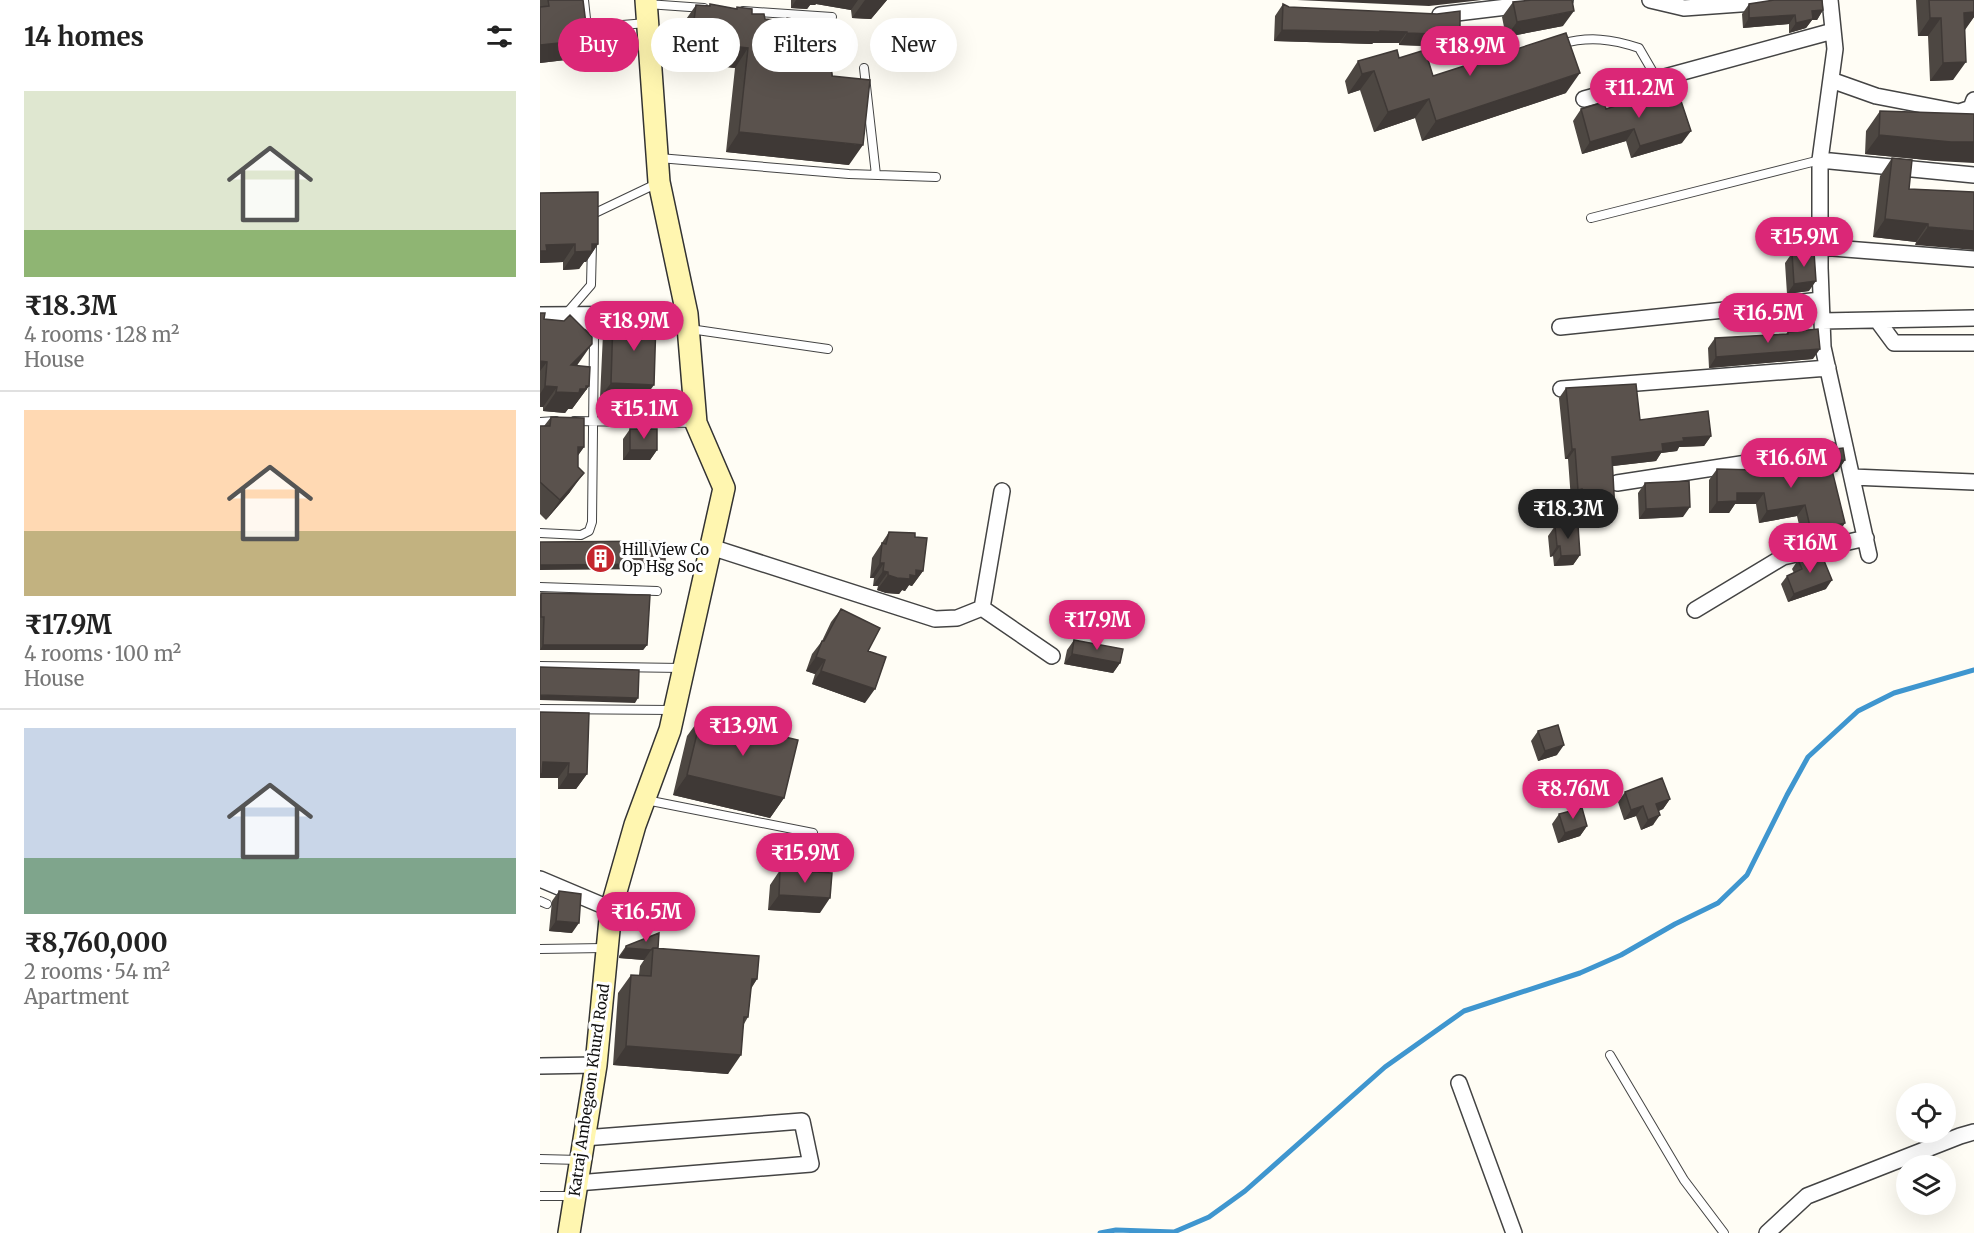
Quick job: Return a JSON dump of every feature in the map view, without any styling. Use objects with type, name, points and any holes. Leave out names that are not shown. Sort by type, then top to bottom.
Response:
[{"type":"street","points":[[1429,16],[1565,0]]},
{"type":"street","points":[[1650,0],[1684,8],[1754,3],[1765,0]]},
{"type":"street","points":[[1830,0],[1835,49],[1820,160],[1823,347],[1869,555]]},
{"type":"street","name":"Katraj Ambegaon Khurd Road","points":[[569,1233],[596,1065],[612,909],[635,825],[670,730],[724,488],[696,423],[688,321],[659,182],[646,9]]},
{"type":"street","points":[[1584,99],[1833,32]]},
{"type":"street","points":[[1831,80],[1876,96],[1959,112],[1971,108],[1974,100]]},
{"type":"street","points":[[1820,160],[1974,175]]},
{"type":"street","points":[[1820,246],[1974,259]]},
{"type":"street","points":[[1560,327],[1821,300]]},
{"type":"street","points":[[1822,321],[1974,318]]},
{"type":"street","points":[[555,319],[688,321]]},
{"type":"street","points":[[1877,320],[1894,343],[1974,343]]},
{"type":"street","points":[[1561,389],[1828,368]]},
{"type":"street","points":[[1617,483],[1846,447]]},
{"type":"street","points":[[1852,477],[1974,482]]},
{"type":"street","points":[[982,608],[1002,490]]},
{"type":"street","points":[[1695,610],[1783,557],[1866,538]]},
{"type":"street","points":[[711,547],[934,619],[957,618],[982,608]]},
{"type":"street","points":[[982,608],[1052,656]]},
{"type":"street","points":[[540,879],[612,909]]},
{"type":"street","points":[[540,1066],[596,1065]]},
{"type":"street","points":[[1459,1083],[1514,1233]]},
{"type":"street","points":[[576,1190],[811,1164],[802,1121],[584,1138]]},
{"type":"street","points":[[1767,1233],[1807,1196],[1974,1132]]},
{"type":"lane","points":[[584,0],[586,28],[646,9],[716,9]]},
{"type":"lane","points":[[739,11],[832,17]]},
{"type":"lane","points":[[1547,48],[1580,39],[1618,41],[1639,48],[1657,79]]},
{"type":"lane","points":[[864,68],[876,175]]},
{"type":"lane","points":[[657,158],[876,175],[936,177]]},
{"type":"lane","points":[[1591,218],[1820,160]]},
{"type":"lane","points":[[592,226],[593,214],[659,182]]},
{"type":"lane","points":[[555,319],[591,285],[592,238]]},
{"type":"lane","points":[[540,323],[555,319],[588,325],[593,330],[594,420],[592,522],[589,531],[581,535],[540,533]]},
{"type":"lane","points":[[688,321],[828,349]]},
{"type":"lane","points":[[540,422],[594,420],[696,423]]},
{"type":"lane","points":[[540,587],[657,591]]},
{"type":"lane","points":[[540,666],[683,668]]},
{"type":"lane","points":[[540,709],[674,710]]},
{"type":"lane","points":[[645,800],[813,833]]},
{"type":"lane","points":[[540,949],[608,948]]},
{"type":"lane","points":[[1610,1055],[1684,1180],[1724,1233]]},
{"type":"lane","points":[[540,1159],[581,1160]]},
{"type":"lane","points":[[540,1196],[576,1190]]},
{"type":"building","points":[[548,0],[583,0],[585,18],[558,18],[558,43],[540,45],[540,7],[549,6]]},
{"type":"building","points":[[1572,0],[1574,11],[1517,22],[1513,2]]},
{"type":"building","points":[[1774,0],[1822,0],[1823,10],[1812,11],[1813,19],[1796,23],[1795,15],[1749,18],[1749,4]]},
{"type":"building","points":[[1929,0],[1974,0],[1974,12],[1964,13],[1966,62],[1943,63],[1941,18],[1930,18]]},
{"type":"building","points":[[710,4],[752,9],[752,14],[764,14],[765,18],[752,18],[752,72],[832,72],[832,76],[870,80],[863,145],[739,132],[748,48],[740,47],[740,18],[694,18],[696,5],[710,6]]},
{"type":"building","points":[[1283,4],[1289,7],[1437,14],[1460,11],[1460,35],[1282,30]]},
{"type":"building","points":[[1566,33],[1580,73],[1436,121],[1429,99],[1388,112],[1374,71],[1362,74],[1358,61],[1397,50],[1399,58],[1425,50],[1433,76]]},
{"type":"building","points":[[1677,89],[1691,131],[1640,146],[1634,129],[1590,142],[1581,109],[1604,102],[1606,109]]},
{"type":"building","points":[[1880,111],[1974,114],[1974,142],[1879,135]]},
{"type":"building","points":[[1892,158],[1912,160],[1909,189],[1974,192],[1974,231],[1928,227],[1928,224],[1885,219]]},
{"type":"building","points":[[598,192],[598,244],[592,244],[592,251],[575,252],[575,244],[546,245],[547,251],[540,251],[540,193]]},
{"type":"building","points":[[1814,252],[1816,281],[1794,284],[1792,253]]},
{"type":"building","points":[[540,313],[545,313],[544,319],[564,321],[570,315],[592,337],[592,344],[571,365],[590,367],[589,386],[586,386],[586,389],[580,389],[579,393],[556,392],[557,387],[545,386],[547,362],[540,361]]},
{"type":"building","points":[[613,319],[656,321],[654,385],[611,383]]},
{"type":"building","points":[[1818,329],[1820,349],[1716,357],[1715,338],[1788,334],[1788,332]]},
{"type":"building","points":[[1636,384],[1640,420],[1708,411],[1711,436],[1683,438],[1684,441],[1662,444],[1663,451],[1612,457],[1615,512],[1584,514],[1582,489],[1578,490],[1575,449],[1572,449],[1566,388]]},
{"type":"building","points":[[551,417],[584,418],[584,447],[578,447],[578,467],[584,473],[560,500],[540,482],[540,426],[550,426]]},
{"type":"building","points":[[630,429],[657,429],[657,450],[630,450]]},
{"type":"building","points":[[1843,448],[1845,460],[1830,462],[1845,523],[1811,531],[1805,505],[1767,511],[1764,493],[1737,493],[1737,501],[1717,502],[1717,469],[1758,470],[1758,474],[1785,470],[1786,476],[1813,470],[1811,452]]},
{"type":"building","points":[[1689,481],[1690,507],[1646,509],[1645,483]]},
{"type":"building","points":[[1578,525],[1580,555],[1561,556],[1560,546],[1557,546],[1555,526]]},
{"type":"building","points":[[889,532],[915,533],[915,537],[927,538],[923,571],[916,570],[916,576],[910,575],[910,579],[897,578],[883,571],[884,563],[880,563],[882,543],[886,544]]},
{"type":"building","name":"Hill View Co Op Hsg Soc","points":[[665,541],[665,564],[540,565],[540,542]]},
{"type":"building","points":[[1820,551],[1832,580],[1794,594],[1787,576],[1802,569],[1798,560]]},
{"type":"building","points":[[541,593],[650,595],[647,645],[543,645],[544,617],[541,617]]},
{"type":"building","points":[[841,609],[880,628],[868,651],[886,657],[875,689],[821,671],[825,660],[816,657],[822,641]]},
{"type":"building","points":[[1074,640],[1123,649],[1120,663],[1072,654]]},
{"type":"building","points":[[540,667],[639,670],[638,698],[540,695]]},
{"type":"building","points":[[540,712],[589,713],[587,774],[568,774],[569,763],[543,762],[542,774],[540,774]]},
{"type":"building","points":[[701,717],[798,740],[784,798],[687,775]]},
{"type":"building","points":[[1558,725],[1564,745],[1545,751],[1538,731]]},
{"type":"building","points":[[1662,778],[1670,799],[1656,804],[1660,815],[1648,820],[1643,806],[1631,810],[1625,792]]},
{"type":"building","points":[[1582,808],[1587,826],[1565,833],[1559,814]]},
{"type":"building","points":[[780,870],[832,873],[830,898],[779,895]]},
{"type":"building","points":[[559,891],[581,894],[579,923],[556,921]]},
{"type":"building","points":[[659,933],[658,948],[651,950],[626,948],[626,946]]},
{"type":"building","points":[[653,948],[759,956],[757,979],[752,979],[748,1017],[744,1017],[741,1055],[626,1046],[631,975],[651,976]]},
{"type":"waterway","points":[[1100,1233],[1116,1230],[1174,1232],[1209,1217],[1245,1191],[1385,1067],[1464,1011],[1580,973],[1621,955],[1675,924],[1718,903],[1747,875],[1808,757],[1858,711],[1894,693],[1974,670]]},
{"type":"place","name":"Hill View Co Op Hsg Soc","points":[[601,558]]}]
